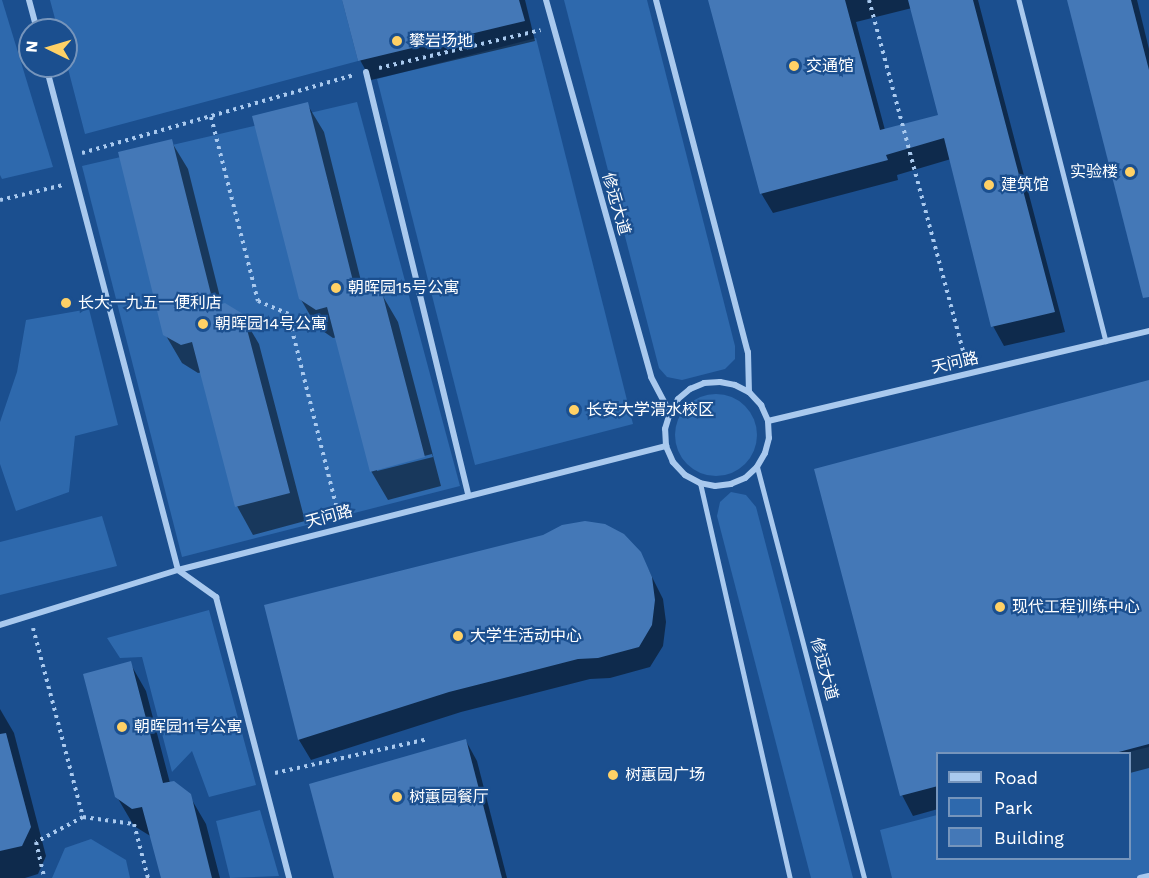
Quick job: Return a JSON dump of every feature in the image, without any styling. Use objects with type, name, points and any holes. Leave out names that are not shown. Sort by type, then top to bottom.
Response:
[{"type":"street","points":[[29,0],[34,18]]},
{"type":"street","name":"修远大道","points":[[546,0],[651,377],[670,413]]},
{"type":"street","points":[[656,0],[748,352],[749,392]]},
{"type":"street","points":[[366,72],[468,495]]},
{"type":"street","points":[[49,78],[178,570],[216,597],[289,878]]},
{"type":"street","name":"天问路","points":[[768,421],[1149,330]]},
{"type":"street","points":[[720,382],[735,385],[749,392],[761,405],[768,421],[769,438],[765,453],[757,467],[745,478],[731,484],[715,486],[700,483],[685,475],[673,462],[666,446],[665,429],[678,399],[690,389],[704,383],[720,382]]},
{"type":"street","name":"天问路","points":[[0,625],[178,570],[666,446]]},
{"type":"street","name":"修远大道","points":[[757,467],[864,878]]},
{"type":"street","points":[[700,483],[790,878]]},
{"type":"street","points":[[1140,878],[1149,876]]},
{"type":"lane","points":[[1019,0],[1106,341]]},
{"type":"path","points":[[869,0],[969,373]]},
{"type":"path","points":[[69,156],[366,72],[552,27]]},
{"type":"path","points":[[211,117],[258,301],[288,314],[342,528]]},
{"type":"path","points":[[0,200],[75,182]]},
{"type":"path","points":[[30,616],[83,817]]},
{"type":"path","points":[[262,776],[428,739]]},
{"type":"path","points":[[44,878],[36,842],[83,817],[134,824],[148,878]]},
{"type":"green space","points":[[0,0],[2,0],[18,52],[18,78],[26,78],[53,167],[2,179],[0,175]]},
{"type":"green space","points":[[50,0],[342,0],[358,61],[85,134],[70,78],[78,78],[78,18],[55,18]]},
{"type":"green space","points":[[564,0],[647,0],[735,346],[735,359],[725,369],[682,380],[667,377],[659,368]]},
{"type":"green space","points":[[536,38],[633,424],[475,465],[377,79]]},
{"type":"green space","points":[[357,102],[460,486],[182,557],[82,166]]},
{"type":"green space","points":[[89,309],[118,425],[75,436],[69,492],[16,511],[0,464],[0,422],[17,372],[26,320]]},
{"type":"green space","points":[[716,394],[732,397],[745,406],[754,419],[757,435],[754,451],[745,464],[732,473],[716,476],[700,473],[687,464],[678,451],[675,435],[678,419],[687,406],[700,397]]},
{"type":"green space","points":[[731,492],[746,495],[756,507],[853,878],[811,878],[717,516],[720,502]]},
{"type":"green space","points":[[102,516],[117,566],[0,595],[0,542]]},
{"type":"green space","points":[[209,610],[256,785],[209,797],[192,751],[172,772],[142,657],[120,658],[107,638]]},
{"type":"green space","points":[[1149,747],[1149,878],[892,878],[880,830],[936,815],[936,860],[1131,860],[1131,752],[1128,752]]},
{"type":"green space","points":[[260,810],[279,876],[230,878],[216,821]]},
{"type":"green space","points":[[91,839],[126,860],[130,878],[52,878],[65,848]]},
{"type":"building","name":"攀岩场地","points":[[342,0],[519,0],[525,21],[358,61]]},
{"type":"building","points":[[708,0],[845,0],[880,130],[938,115],[908,0],[973,0],[1055,312],[991,327],[944,138],[886,155],[888,160],[760,194]]},
{"type":"building","name":"实验楼","points":[[1067,0],[1131,0],[1149,70],[1149,297],[1143,298]]},
{"type":"building","name":"朝晖园15号公寓","points":[[308,102],[354,285],[366,282],[382,292],[425,457],[370,472],[327,307],[316,310],[299,299],[252,116]]},
{"type":"building","name":"朝晖园14号公寓","points":[[172,139],[214,306],[225,303],[243,314],[290,493],[235,507],[192,342],[181,345],[163,335],[118,152]]},
{"type":"building","name":"现代工程训练中心","points":[[1149,380],[1149,744],[1119,752],[936,752],[936,787],[900,796],[814,469]]},
{"type":"building","name":"大学生活动中心","points":[[585,521],[605,524],[624,534],[641,552],[652,577],[655,600],[652,625],[639,647],[598,658],[578,659],[449,692],[298,740],[264,605],[543,535],[562,525]]},
{"type":"building","name":"朝晖园11号公寓","points":[[131,661],[163,783],[174,781],[191,794],[212,878],[161,878],[142,807],[132,809],[115,797],[83,674]]},
{"type":"building","points":[[6,733],[31,827],[22,846],[0,851],[0,734]]},
{"type":"building","name":"树蕙园餐厅","points":[[466,739],[502,878],[334,878],[309,784]]},
{"type":"place","name":"攀岩场地","points":[[397,41]]},
{"type":"place","name":"交通馆","points":[[794,66]]},
{"type":"place","name":"实验楼","points":[[1130,172]]},
{"type":"place","name":"建筑馆","points":[[989,185]]},
{"type":"place","name":"朝晖园15号公寓","points":[[336,288]]},
{"type":"place","name":"长大一九五一便利店","points":[[66,303]]},
{"type":"place","name":"朝晖园14号公寓","points":[[203,324]]},
{"type":"place","name":"长安大学渭水校区","points":[[574,410]]},
{"type":"place","name":"现代工程训练中心","points":[[1000,607]]},
{"type":"place","name":"大学生活动中心","points":[[458,636]]},
{"type":"place","name":"朝晖园11号公寓","points":[[122,727]]},
{"type":"place","name":"树蕙园广场","points":[[613,775]]},
{"type":"place","name":"树蕙园餐厅","points":[[397,797]]}]
